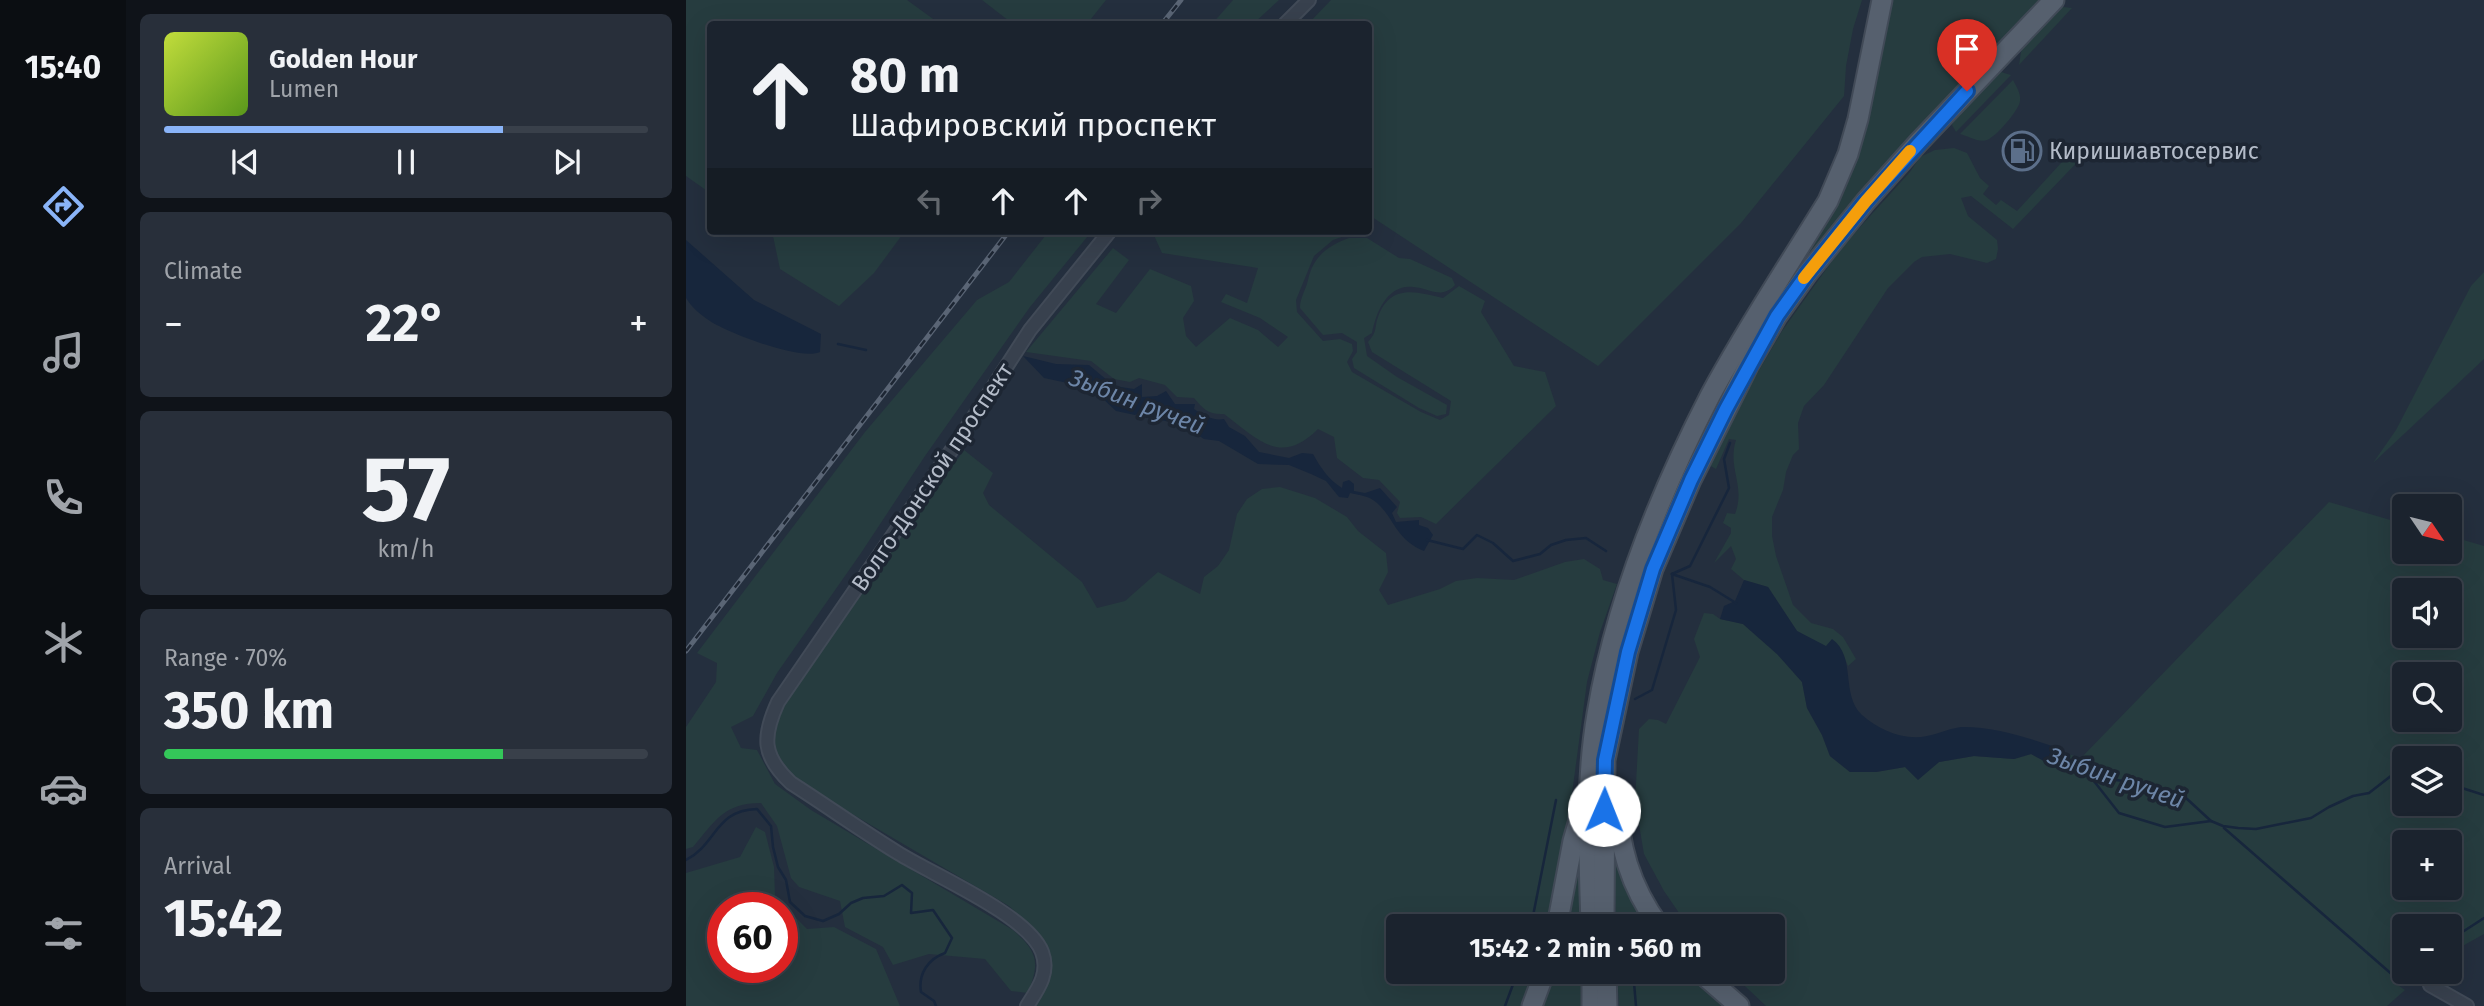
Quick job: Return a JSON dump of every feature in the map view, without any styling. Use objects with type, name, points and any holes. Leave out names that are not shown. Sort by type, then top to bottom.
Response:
[{"type":"main road","points":[[1591,914],[1590,781],[1597,715],[1628,590],[1674,471],[1710,397],[1838,180],[1858,119],[1882,0]]},
{"type":"main road","points":[[1604,914],[1605,760],[1628,652],[1653,569],[1697,468],[1748,366],[1777,316],[1807,274],[1917,143],[2054,0]]},
{"type":"main road","points":[[1618,699],[1617,820],[1627,863],[1641,901],[1650,914]]},
{"type":"main road","points":[[1559,914],[1573,841],[1590,781]]},
{"type":"main road","points":[[1532,1006],[1540,984]]},
{"type":"main road","points":[[1592,984],[1592,1006]]},
{"type":"main road","points":[[1606,984],[1607,1006]]},
{"type":"main road","points":[[1714,984],[1739,1006]]},
{"type":"street","points":[[1288,21],[1309,0]]},
{"type":"street","name":"Волго-Донской проспект","points":[[1027,1006],[1040,987],[1045,970],[1042,951],[1030,934],[997,909],[900,854],[791,783],[769,754],[766,731],[778,702],[962,435],[1030,330],[1107,235]]},
{"type":"street","points":[[2430,985],[2467,1006]]},
{"type":"green space","points":[[686,0],[907,0],[936,21],[707,21],[707,191],[686,176]]},
{"type":"green space","points":[[982,0],[1106,0],[1089,21],[1009,21]]},
{"type":"green space","points":[[1233,0],[1279,0],[1256,21],[1215,21]]},
{"type":"green space","points":[[1331,0],[1862,0],[1846,66],[1844,96],[1741,223],[1598,366],[1372,217],[1372,21],[1311,21]]},
{"type":"green space","points":[[1889,0],[2043,0],[1863,188],[1752,333],[1819,226]]},
{"type":"green space","points":[[2063,7],[2072,8],[2019,65],[2024,45]]},
{"type":"green space","points":[[2001,72],[2011,75],[1956,132],[1953,121],[1996,74]]},
{"type":"green space","points":[[2013,80],[2020,101],[2001,129],[1984,141],[1960,134]]},
{"type":"green space","points":[[1954,148],[1967,153],[1980,178],[1989,186],[1983,194],[1996,205],[2001,200],[2017,211],[2072,151],[2079,156],[2086,148],[2088,151],[2013,229],[1971,196],[1961,198],[1968,216],[1997,240],[1996,259],[1987,263],[1950,254],[1922,257],[1914,262],[1888,288],[1824,385],[1804,406],[1798,423],[1799,449],[1793,455],[1786,472],[1783,490],[1772,517],[1772,536],[1793,605],[1811,623],[1833,629],[1843,637],[1856,659],[1848,666],[1844,657],[1797,631],[1768,587],[1744,580],[1731,569],[1736,559],[1731,546],[1714,563],[1731,533],[1731,528],[1723,523],[1727,513],[1735,514],[1738,504],[1734,460],[1736,440],[1729,439],[1716,469],[1709,465],[1782,331],[1842,247],[1910,172],[1920,157],[1935,150]]},
{"type":"green space","points":[[902,235],[874,273],[839,306],[780,269],[773,236]]},
{"type":"green space","points":[[1046,235],[1089,235],[1030,307],[925,456],[777,673],[753,716],[731,727],[741,748],[757,750],[775,784],[811,810],[1013,930],[1028,945],[1034,958],[1034,973],[1028,993],[1011,991],[985,959],[929,954],[893,965],[883,947],[845,927],[840,901],[799,887],[791,878],[777,826],[761,803],[729,810],[714,822],[693,847],[686,849],[686,727],[716,682],[717,663],[697,653],[865,432],[977,300],[1009,282]]},
{"type":"green space","points":[[1154,235],[1347,235],[1333,240],[1314,256],[1296,300],[1297,312],[1323,341],[1340,339],[1352,344],[1353,351],[1347,362],[1352,372],[1421,412],[1440,420],[1449,415],[1451,401],[1372,352],[1368,342],[1375,332],[1383,306],[1397,294],[1414,292],[1443,298],[1459,286],[1485,301],[1481,312],[1514,366],[1545,372],[1556,406],[1436,524],[1421,517],[1400,518],[1397,513],[1400,502],[1379,480],[1363,478],[1337,458],[1334,437],[1318,429],[1304,440],[1281,448],[1259,440],[1224,414],[1207,410],[1194,398],[1177,397],[1165,385],[1139,378],[1130,382],[1114,379],[1091,361],[1026,352],[1113,248],[1129,260],[1096,304],[1116,313],[1150,269],[1191,286],[1194,301],[1183,318],[1186,336],[1196,347],[1230,318],[1258,330],[1278,347],[1288,337],[1260,318],[1221,302],[1226,294],[1247,303],[1258,268],[1162,253]]},
{"type":"green space","points":[[1349,238],[1367,238],[1399,258],[1410,259],[1452,278],[1455,285],[1445,292],[1413,287],[1396,290],[1384,301],[1372,333],[1364,338],[1367,356],[1397,377],[1447,405],[1446,414],[1437,416],[1419,408],[1354,368],[1352,359],[1357,352],[1357,342],[1342,333],[1323,335],[1300,308],[1310,272],[1317,259],[1334,245]]},
{"type":"green space","points":[[2484,272],[2484,359],[2373,463],[2396,430],[2471,286]]},
{"type":"green space","points":[[964,450],[993,473],[983,493],[989,505],[1082,582],[1097,608],[1125,601],[1158,572],[1200,594],[1204,577],[1218,566],[1229,550],[1237,514],[1247,499],[1262,489],[1280,487],[1315,498],[1347,517],[1358,531],[1386,553],[1388,572],[1379,590],[1388,605],[1440,589],[1456,581],[1477,578],[1514,580],[1565,562],[1584,559],[1600,569],[1603,580],[1617,584],[1600,632],[1587,682],[1566,838],[1552,914],[1386,914],[1386,984],[1532,984],[1524,1006],[1036,1006],[1050,979],[1049,959],[1039,934],[1009,906],[801,784],[780,761],[772,743],[775,724],[787,695]]},
{"type":"green space","points":[[2329,502],[2392,520],[2392,564],[2462,564],[2462,540],[2484,546],[2484,934],[2462,946],[2462,914],[2392,914],[2392,984],[2405,990],[2387,1006],[1766,1006],[1743,984],[1785,984],[1785,914],[1680,914],[1644,854],[1635,801],[1639,729],[1649,719],[1666,724],[1700,657],[1694,639],[1704,613],[1743,624],[1777,654],[1802,682],[1807,708],[1830,756],[1850,772],[1876,772],[1905,767],[1918,779],[1939,762],[1974,756],[2014,759],[2031,754],[2049,764],[2062,763],[2062,752],[2081,758]]},
{"type":"green space","points":[[756,827],[765,832],[774,867],[775,892],[707,892],[707,983],[798,983],[798,920],[807,929],[834,927],[876,949],[900,1006],[686,1006],[686,873],[740,857]]},
{"type":"green space","points":[[1584,838],[1586,914],[1569,914]]},
{"type":"green space","points":[[1614,849],[1634,904],[1641,914],[1616,914]]},
{"type":"green space","points":[[1549,984],[1587,984],[1588,1006],[1540,1006]]},
{"type":"green space","points":[[1618,984],[1702,984],[1728,1006],[1619,1006]]},
{"type":"water","points":[[686,240],[754,300],[821,334],[820,352],[797,353],[765,344],[719,326],[700,314],[686,298]]},
{"type":"water","points":[[1023,356],[1056,364],[1089,365],[1114,386],[1134,389],[1142,384],[1142,397],[1157,396],[1166,391],[1175,404],[1195,404],[1194,409],[1205,415],[1224,419],[1229,427],[1245,436],[1259,452],[1289,458],[1302,453],[1313,454],[1325,473],[1342,488],[1343,482],[1349,480],[1354,484],[1354,491],[1365,493],[1380,488],[1397,507],[1392,513],[1396,522],[1419,520],[1419,525],[1428,528],[1433,535],[1424,551],[1407,541],[1383,509],[1371,499],[1350,493],[1348,498],[1339,497],[1326,481],[1311,474],[1289,465],[1258,464],[1219,441],[1204,439],[1181,424],[1150,418],[1145,409],[1135,415],[1116,411],[1101,397],[1077,385],[1044,378]]},
{"type":"water","points":[[1744,580],[1768,587],[1797,631],[1826,646],[1832,639],[1840,647],[1847,665],[1855,706],[1876,725],[1892,733],[1910,737],[1927,736],[1964,727],[2000,731],[2058,748],[2062,763],[2057,768],[2031,754],[2014,759],[1974,756],[1939,762],[1918,780],[1905,767],[1876,772],[1850,772],[1830,756],[1807,708],[1802,682],[1777,654],[1743,624],[1720,619],[1724,606],[1735,601]]},
{"type":"waterway","name":"Зыбин ручей","points":[[838,344],[866,350]]},
{"type":"waterway","points":[[1672,574],[1690,566],[1729,488],[1724,459],[1730,443]]},
{"type":"waterway","name":"Зыбин ручей","points":[[1427,540],[1463,549],[1477,535],[1493,543],[1513,561],[1540,554],[1551,545],[1566,540],[1586,538],[1606,551]]},
{"type":"waterway","name":"Зыбин ручей","points":[[1672,574],[1710,587],[1736,603]]},
{"type":"waterway","points":[[1635,699],[1652,690],[1676,610],[1672,574]]},
{"type":"waterway","name":"Зыбин ручей","points":[[2060,762],[2102,778],[2145,784],[2186,798],[2211,821],[2223,826],[2256,829],[2311,818],[2353,796],[2369,793],[2392,775]]},
{"type":"waterway","points":[[2086,771],[2119,813],[2165,827],[2211,821]]},
{"type":"waterway","name":"Зыбин ручей","points":[[2462,788],[2484,795]]},
{"type":"waterway","points":[[1533,914],[1556,800]]},
{"type":"waterway","points":[[686,860],[704,845],[724,821],[743,811],[757,809],[771,826],[773,847],[778,867],[786,880],[790,902],[805,916],[823,921],[839,914],[851,903],[863,898],[884,896],[902,885],[912,893],[911,913],[933,910],[952,938],[945,953],[929,963],[921,979],[921,992],[934,1001],[936,1006]]},
{"type":"waterway","points":[[2224,828],[2392,974]]},
{"type":"waterway","points":[[2462,932],[2484,918]]},
{"type":"waterway","points":[[1505,1006],[1513,984]]},
{"type":"waterway","points":[[1634,984],[1636,1006]]},
{"type":"railway","points":[[1164,21],[1181,0]]},
{"type":"railway","points":[[686,651],[1006,235]]},
{"type":"slow traffic","points":[[1804,278],[1910,151]]},
{"type":"place","name":"Киришиавтосервис","points":[[2022,151]]},
{"type":"route","points":[[1604,810],[1605,760],[1628,652],[1653,569],[1691,480],[1726,409],[1777,316],[1807,274],[1866,201],[1967,91]]}]
